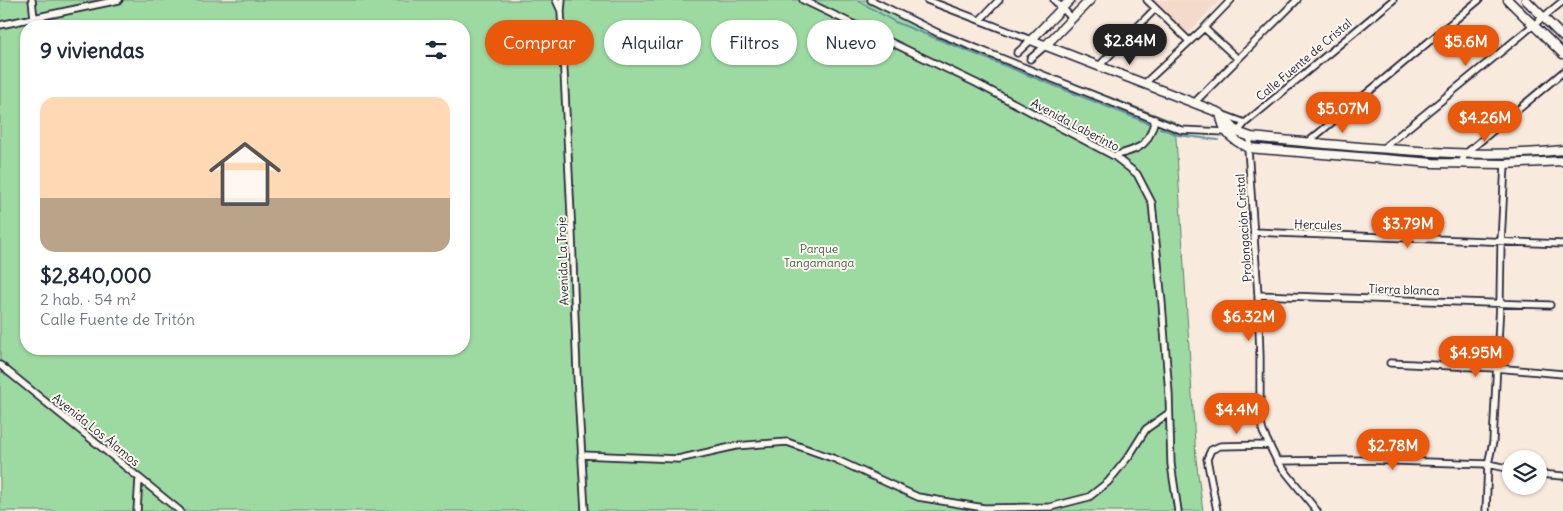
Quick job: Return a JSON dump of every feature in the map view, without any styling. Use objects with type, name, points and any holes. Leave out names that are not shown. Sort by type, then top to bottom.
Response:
[{"type":"street","points":[[32,0],[34,18]]},
{"type":"street","points":[[24,20],[119,0]]},
{"type":"street","name":"Avenida La Troje","points":[[556,0],[560,11]]},
{"type":"street","name":"Avenida La Troje","points":[[562,0],[560,11],[584,511]]},
{"type":"street","name":"Avenida Laberinto","points":[[803,0],[976,83],[1114,156],[1137,174],[1152,203],[1162,303],[1171,464],[1178,511]]},
{"type":"street","points":[[871,0],[938,33],[1181,130],[1226,132]]},
{"type":"street","points":[[927,0],[1245,123]]},
{"type":"street","points":[[980,20],[999,0]]},
{"type":"street","points":[[1054,0],[1072,18]]},
{"type":"street","points":[[1017,53],[1070,0]]},
{"type":"street","points":[[1030,59],[1046,46],[1090,0]]},
{"type":"street","points":[[1146,0],[1189,41]]},
{"type":"street","points":[[1144,84],[1231,0]]},
{"type":"street","points":[[1194,103],[1297,0]]},
{"type":"street","name":"Calle Fuente de Cristal","points":[[1232,139],[1245,123],[1393,0]]},
{"type":"street","points":[[1307,143],[1479,0]]},
{"type":"street","points":[[1508,0],[1563,54]]},
{"type":"street","points":[[1526,0],[1563,36]]},
{"type":"street","points":[[1382,149],[1563,1]]},
{"type":"street","points":[[1099,66],[1156,9]]},
{"type":"street","points":[[0,25],[20,21]]},
{"type":"street","points":[[1204,28],[1238,59]]},
{"type":"street","points":[[1463,159],[1563,72]]},
{"type":"street","points":[[1220,113],[1226,132],[1232,139],[1248,148],[1433,163],[1563,150]]},
{"type":"street","points":[[1220,113],[1237,132],[1251,137],[1382,149],[1505,164],[1563,161]]},
{"type":"street","points":[[1114,156],[1144,144],[1149,139],[1155,119]]},
{"type":"street","name":"Prolongación Cristal","points":[[1251,137],[1248,148],[1258,295],[1260,420],[1268,445],[1277,461],[1317,511]]},
{"type":"street","points":[[1486,511],[1500,303],[1500,242],[1505,164]]},
{"type":"street","name":"Hercules","points":[[1254,232],[1563,244]]},
{"type":"street","name":"Tierra blanca","points":[[1258,295],[1550,305]]},
{"type":"street","points":[[1390,363],[1496,368],[1563,374]]},
{"type":"street","name":"Avenida Los Álamos","points":[[0,365],[180,511]]},
{"type":"street","points":[[581,455],[678,459],[736,446],[787,442],[835,459],[918,497],[984,508],[1050,507],[1089,497],[1108,482],[1129,456],[1146,429],[1169,413]]},
{"type":"street","points":[[1217,511],[1207,459],[1211,450],[1220,446],[1268,445]]},
{"type":"street","points":[[1277,461],[1363,460],[1488,464],[1502,467]]},
{"type":"street","points":[[1547,475],[1563,476]]},
{"type":"street","points":[[137,511],[139,478]]},
{"type":"shaded area","points":[[1153,0],[1220,0],[1188,33]]},
{"type":"green space","name":"Parque Tangamanga","points":[[0,0],[877,0],[906,16],[981,48],[1175,122],[1196,459],[1203,511],[0,511]]},
{"type":"waterway","points":[[857,0],[895,22],[1148,123]]},
{"type":"waterway","points":[[1160,128],[1178,135],[1218,140]]}]
